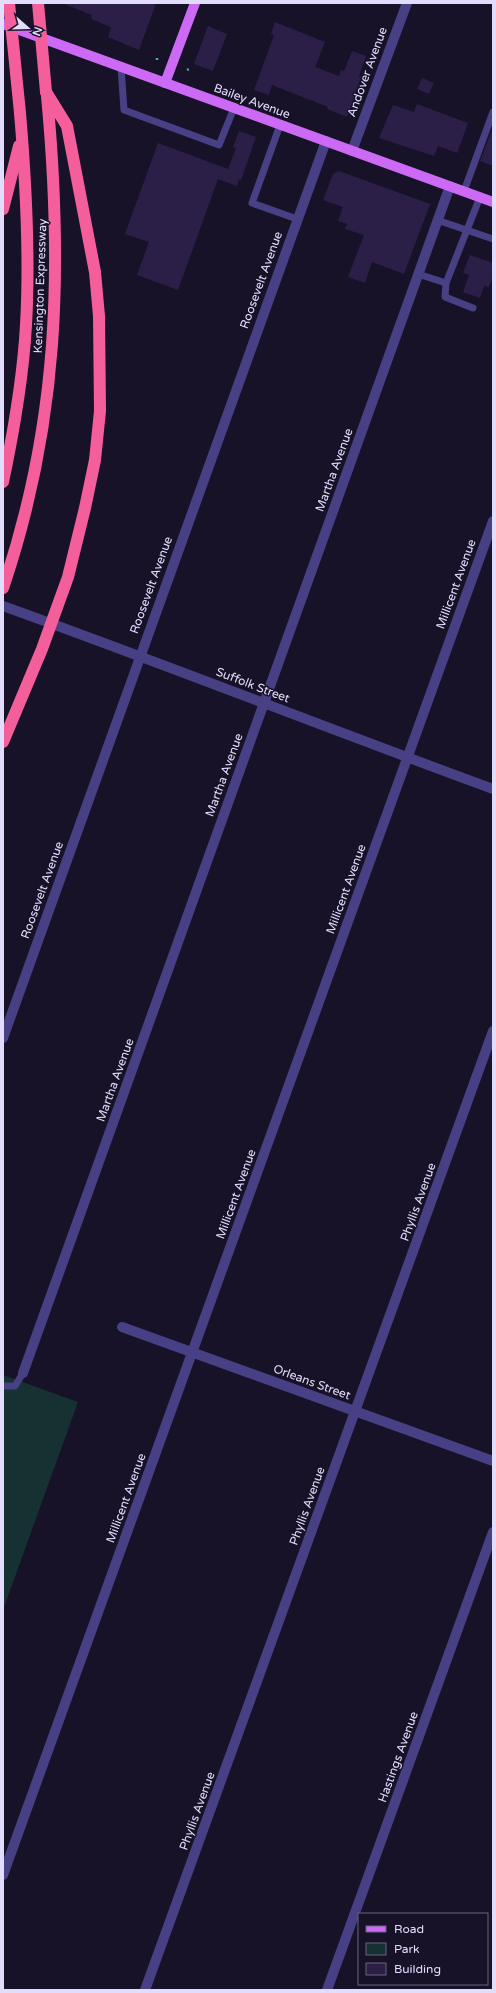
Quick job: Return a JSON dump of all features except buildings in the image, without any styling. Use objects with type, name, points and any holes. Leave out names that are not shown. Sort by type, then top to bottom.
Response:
[{"type":"highway","name":"Kensington Expressway","points":[[3,482],[12,441],[20,389],[26,325],[28,257],[22,133],[9,3]]},
{"type":"highway","name":"Kensington Expressway","points":[[3,588],[20,539],[37,464],[49,389],[56,309],[56,214],[50,129],[38,3]]},
{"type":"highway","points":[[3,742],[30,679],[68,577],[95,460],[100,411],[100,323],[95,272],[67,126],[46,92]]},
{"type":"highway","points":[[3,209],[22,133]]},
{"type":"main road","points":[[165,83],[195,3]]},
{"type":"main road","name":"Bailey Avenue","points":[[4,27],[121,67],[493,202]]},
{"type":"street","name":"Andover Avenue","points":[[352,151],[407,3]]},
{"type":"street","name":"Roosevelt Avenue","points":[[3,1038],[326,141]]},
{"type":"street","name":"Martha Avenue","points":[[23,1373],[450,186]]},
{"type":"street","name":"Millicent Avenue","points":[[3,1875],[493,521]]},
{"type":"street","name":"Suffolk Street","points":[[3,606],[140,655],[493,789]]},
{"type":"street","name":"Phyllis Avenue","points":[[145,1990],[493,1031]]},
{"type":"street","name":"Orleans Street","points":[[122,1327],[493,1461]]},
{"type":"street","name":"Hastings Avenue","points":[[327,1990],[493,1532]]},
{"type":"lane","points":[[121,67],[124,110],[219,145],[234,108]]},
{"type":"lane","points":[[464,192],[493,112]]},
{"type":"lane","points":[[280,125],[252,203],[297,219]]},
{"type":"lane","points":[[473,308],[445,297],[446,283],[480,198]]},
{"type":"lane","points":[[437,220],[493,239]]},
{"type":"lane","points":[[418,274],[446,283]]},
{"type":"lane","points":[[3,1386],[15,1386],[23,1373]]},
{"type":"path","points":[[187,70],[191,68]]},
{"type":"green space","points":[[3,1375],[78,1402],[3,1610]]}]
